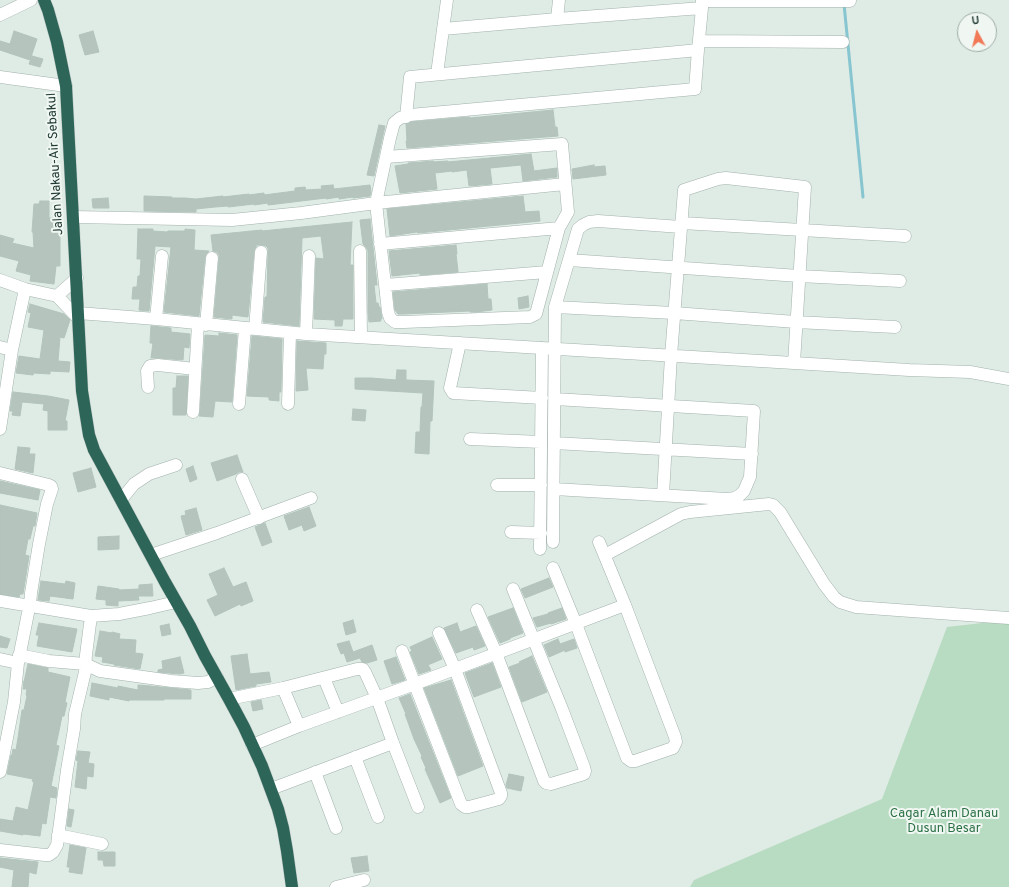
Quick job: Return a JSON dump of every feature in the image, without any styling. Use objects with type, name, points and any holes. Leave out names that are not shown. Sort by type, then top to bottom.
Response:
[{"type":"highway","name":"Jalan Nakau-Air Sebakul","points":[[44,0],[57,42],[66,86],[82,391],[89,435],[94,450],[229,699],[252,745],[278,809],[283,828],[292,887]]},
{"type":"street","points":[[0,15],[31,0]]},
{"type":"street","points":[[437,74],[447,0]]},
{"type":"street","points":[[557,19],[559,0]]},
{"type":"street","points":[[443,29],[557,19],[702,3],[850,1]]},
{"type":"street","points":[[386,157],[562,144],[568,212],[559,228],[536,314],[530,317],[395,322],[390,318],[388,312],[376,203],[390,138],[394,123],[400,118],[410,115],[695,89],[702,3]]},
{"type":"street","points":[[406,117],[410,77],[699,45],[843,42]]},
{"type":"street","points":[[0,77],[66,86]]},
{"type":"street","points":[[663,495],[671,356],[684,190],[718,179],[726,178],[804,188],[794,363]]},
{"type":"street","points":[[74,217],[232,220],[376,203],[565,184]]},
{"type":"street","points":[[553,542],[555,307],[578,229],[589,222],[598,221],[905,236]]},
{"type":"street","points":[[380,244],[559,228]]},
{"type":"street","points":[[360,251],[361,337]]},
{"type":"street","points":[[239,404],[261,252]]},
{"type":"street","points":[[156,319],[162,256]]},
{"type":"street","points":[[306,334],[309,256]]},
{"type":"street","points":[[192,412],[195,369],[212,258]]},
{"type":"street","points":[[569,260],[799,276],[900,281]]},
{"type":"street","points":[[385,285],[547,272]]},
{"type":"street","points":[[57,296],[77,278]]},
{"type":"street","points":[[0,280],[25,289],[57,296],[78,320],[156,319],[306,334],[909,370],[970,372],[1009,379]]},
{"type":"street","points":[[0,429],[1,413],[12,350],[25,289]]},
{"type":"street","points":[[555,307],[674,313],[796,322],[896,326]]},
{"type":"street","points":[[288,404],[290,332]]},
{"type":"street","points":[[460,343],[450,388],[453,393],[542,398]]},
{"type":"street","points":[[0,347],[12,350]]},
{"type":"street","points":[[540,548],[542,348]]},
{"type":"street","points":[[148,388],[147,371],[150,366],[158,365],[195,369]]},
{"type":"street","points":[[554,488],[727,499],[735,498],[744,491],[750,477],[754,411],[555,399]]},
{"type":"street","points":[[470,440],[541,442]]},
{"type":"street","points":[[554,443],[752,454]]},
{"type":"street","points":[[121,500],[134,484],[149,474],[176,465]]},
{"type":"street","points":[[0,473],[49,485],[52,489],[47,504],[39,544],[29,609],[19,659],[14,702],[0,772]]},
{"type":"street","points":[[242,479],[259,518]]},
{"type":"street","points":[[497,485],[541,485]]},
{"type":"street","points":[[151,555],[217,533],[311,498]]},
{"type":"street","points":[[605,555],[681,514],[769,504],[773,505],[780,512],[824,584],[840,602],[856,608],[1009,618]]},
{"type":"street","points":[[511,532],[540,533]]},
{"type":"street","points":[[553,568],[627,758],[635,760],[671,748],[676,744],[675,738],[625,605],[599,542]]},
{"type":"street","points":[[477,610],[496,653],[544,781],[551,784],[584,774],[584,766],[513,589]]},
{"type":"street","points":[[0,601],[29,609],[90,621],[176,602]]},
{"type":"street","points":[[252,745],[299,726],[625,605]]},
{"type":"street","points":[[0,850],[49,855],[53,852],[57,845],[75,714],[82,685],[90,621]]},
{"type":"street","points":[[402,651],[461,804],[465,807],[469,807],[499,799],[501,793],[456,669],[439,632]]},
{"type":"street","points":[[0,659],[49,660],[85,664],[100,671],[172,681],[198,683],[208,682],[217,677]]},
{"type":"street","points":[[229,699],[283,688],[357,669],[363,669],[366,672],[377,698],[418,807]]},
{"type":"street","points":[[324,678],[338,712]]},
{"type":"street","points":[[283,688],[299,726]]},
{"type":"street","points":[[271,789],[393,743]]},
{"type":"street","points":[[355,757],[378,817]]},
{"type":"street","points":[[315,772],[336,828]]},
{"type":"street","points":[[58,834],[102,844]]},
{"type":"street","points":[[336,887],[364,880]]},
{"type":"green space","name":"Cagar Alam Danau Dusun Besar","points":[[1009,620],[1009,887],[690,887],[694,880],[882,799],[947,627]]},
{"type":"building","points":[[14,31],[37,39],[30,60],[0,50],[0,41],[10,44]]},
{"type":"building","points":[[93,31],[99,52],[85,55],[79,35]]},
{"type":"building","points":[[32,56],[43,59],[40,67],[29,64]]},
{"type":"building","points":[[553,110],[555,127],[557,127],[558,136],[407,148],[406,124],[411,122]]},
{"type":"building","points":[[379,125],[385,126],[374,176],[367,175]]},
{"type":"building","points":[[531,154],[534,171],[557,168],[557,177],[523,181],[521,165],[490,168],[492,184],[469,186],[467,170],[452,171],[435,173],[437,189],[400,193],[395,166],[408,163],[434,161],[448,162]]},
{"type":"building","points":[[594,165],[594,167],[605,166],[606,175],[573,179],[572,169]]},
{"type":"building","points":[[333,185],[334,189],[370,185],[371,192],[370,196],[353,198],[339,199],[339,197],[268,205],[268,203],[215,207],[196,209],[196,212],[144,211],[144,196],[196,199],[264,193],[264,195],[295,191],[295,188],[305,187],[306,190],[322,189],[321,186]]},
{"type":"building","points":[[523,196],[525,212],[539,211],[540,221],[417,232],[390,236],[387,209]]},
{"type":"building","points":[[108,198],[109,208],[93,208],[92,199]]},
{"type":"building","points":[[40,201],[49,201],[49,218],[59,218],[58,234],[60,234],[60,266],[56,266],[54,284],[30,281],[31,275],[16,271],[19,261],[0,256],[0,235],[14,239],[12,243],[34,248],[32,232],[34,204],[39,204]]},
{"type":"building","points":[[370,219],[377,285],[374,285],[376,303],[378,303],[380,307],[382,319],[380,319],[381,321],[369,322],[368,251],[363,244],[360,220]]},
{"type":"building","points":[[352,222],[350,265],[353,265],[353,319],[343,319],[342,326],[335,326],[335,320],[314,319],[316,258],[324,259],[321,236],[302,238],[299,326],[263,322],[265,297],[267,297],[268,248],[262,245],[257,245],[254,251],[248,317],[232,315],[232,319],[214,317],[219,255],[217,252],[213,251],[211,235]]},
{"type":"building","points":[[138,229],[153,229],[153,231],[167,232],[185,231],[185,229],[195,230],[194,250],[209,251],[205,257],[199,316],[164,312],[171,247],[155,246],[149,311],[139,310],[140,299],[132,299],[133,287],[137,287],[138,276],[140,276],[141,259],[137,259]]},
{"type":"building","points":[[456,245],[458,272],[420,275],[420,273],[392,276],[389,251]]},
{"type":"building","points":[[487,284],[488,299],[491,299],[492,310],[476,312],[398,314],[395,310],[393,292]]},
{"type":"building","points":[[528,296],[529,307],[519,309],[518,298]]},
{"type":"building","points":[[30,304],[64,314],[70,320],[64,338],[60,337],[58,361],[70,362],[69,372],[50,371],[50,374],[34,373],[33,375],[16,373],[19,356],[40,359],[44,330],[28,327],[31,313],[28,312]]},
{"type":"building","points":[[151,326],[171,328],[171,332],[190,334],[189,348],[184,347],[183,360],[151,358],[153,343],[150,343]]},
{"type":"building","points":[[219,333],[237,335],[232,402],[215,401],[213,417],[199,416],[205,335],[219,336]]},
{"type":"building","points":[[252,336],[282,339],[281,392],[279,392],[279,401],[269,400],[269,397],[247,396]]},
{"type":"building","points":[[297,341],[326,343],[326,354],[324,354],[323,369],[306,368],[308,390],[296,391]]},
{"type":"building","points":[[397,370],[406,370],[406,380],[434,381],[432,421],[430,421],[429,454],[415,453],[416,432],[420,432],[423,393],[355,389],[355,378],[396,380]]},
{"type":"building","points":[[177,376],[188,376],[186,415],[173,415],[173,388],[176,388]]},
{"type":"building","points":[[13,392],[69,400],[65,421],[67,421],[67,430],[48,430],[48,411],[43,410],[44,404],[22,402],[20,416],[12,415],[13,411],[10,411]]},
{"type":"building","points":[[353,409],[366,410],[365,421],[352,420]]},
{"type":"building","points":[[18,447],[30,448],[29,454],[35,454],[33,473],[15,469]]},
{"type":"building","points":[[237,455],[243,472],[239,472],[217,481],[211,463]]},
{"type":"building","points":[[193,466],[197,479],[190,482],[186,469]]},
{"type":"building","points":[[91,468],[96,487],[78,492],[73,473]]},
{"type":"building","points":[[0,481],[40,490],[38,500],[0,493]]},
{"type":"building","points":[[0,505],[37,513],[35,526],[33,526],[30,539],[28,539],[25,555],[29,556],[23,594],[20,594],[19,597],[0,594]]},
{"type":"building","points":[[309,507],[316,526],[304,531],[302,525],[289,530],[284,516]]},
{"type":"building","points":[[196,508],[202,530],[186,535],[181,516],[186,515],[185,511]]},
{"type":"building","points":[[265,523],[272,542],[262,546],[255,527]]},
{"type":"building","points":[[119,536],[119,549],[98,550],[98,537]]},
{"type":"building","points":[[224,568],[233,587],[246,582],[253,601],[241,606],[240,604],[215,616],[207,600],[218,595],[209,574]]},
{"type":"building","points":[[549,578],[553,587],[525,598],[521,589]]},
{"type":"building","points":[[41,581],[65,584],[66,581],[75,583],[73,599],[50,596],[49,601],[38,600]]},
{"type":"building","points":[[152,584],[153,596],[138,596],[139,600],[118,601],[118,606],[106,605],[106,600],[96,599],[98,586],[119,590],[139,589],[139,585]]},
{"type":"building","points":[[513,608],[523,633],[500,643],[488,617]]},
{"type":"building","points":[[562,608],[566,619],[537,627],[533,618]]},
{"type":"building","points":[[353,620],[356,632],[346,635],[343,623]]},
{"type":"building","points":[[39,623],[77,629],[72,652],[37,646],[39,635],[36,635]]},
{"type":"building","points":[[457,623],[460,632],[476,626],[485,646],[474,650],[473,647],[456,653],[444,628]]},
{"type":"building","points":[[169,624],[171,634],[162,636],[160,626]]},
{"type":"building","points":[[100,631],[120,634],[119,639],[136,640],[135,653],[143,654],[140,669],[102,662],[103,657],[95,656]]},
{"type":"building","points":[[0,636],[10,639],[7,648],[0,647]]},
{"type":"building","points":[[432,637],[442,659],[428,665],[431,670],[419,674],[410,652],[412,651],[410,647]]},
{"type":"building","points":[[558,639],[560,644],[574,639],[577,648],[565,652],[565,650],[549,657],[544,645]]},
{"type":"building","points":[[349,641],[353,652],[372,645],[377,660],[367,663],[362,662],[360,658],[347,662],[344,653],[341,654],[337,644]]},
{"type":"building","points":[[247,654],[250,674],[269,672],[271,682],[256,684],[256,686],[236,690],[231,656]]},
{"type":"building","points":[[532,656],[547,692],[522,702],[509,667]]},
{"type":"building","points":[[180,657],[184,673],[158,672],[158,670],[163,669],[162,661]]},
{"type":"building","points":[[396,657],[405,680],[392,684],[384,661]]},
{"type":"building","points":[[492,663],[501,687],[474,697],[465,673]]},
{"type":"building","points":[[28,664],[48,668],[48,672],[70,677],[65,702],[67,703],[64,716],[62,716],[56,745],[59,746],[51,786],[57,788],[56,798],[50,797],[46,824],[42,823],[40,836],[0,831],[0,819],[13,821],[16,807],[28,810],[34,782],[32,781],[33,779],[7,774],[13,749],[16,750],[22,710],[24,710],[27,696],[27,689],[23,689]]},
{"type":"building","points":[[451,680],[483,766],[458,776],[424,688]]},
{"type":"building","points":[[92,683],[138,690],[138,685],[191,690],[191,699],[129,701],[109,697],[109,700],[90,696]]},
{"type":"building","points":[[410,694],[451,798],[440,803],[425,769],[422,756],[399,698]]},
{"type":"building","points":[[261,700],[263,709],[253,711],[251,702]]},
{"type":"building","points":[[78,751],[90,752],[88,763],[94,764],[93,777],[87,776],[86,789],[75,787],[78,761],[76,760]]},
{"type":"building","points":[[509,774],[524,777],[521,791],[507,788],[506,785]]},
{"type":"building","points":[[69,809],[74,810],[71,827],[67,826]]},
{"type":"building","points":[[70,845],[86,848],[82,874],[69,872],[70,867],[67,867]]},
{"type":"building","points":[[98,852],[115,852],[115,866],[104,866],[103,860],[98,860]]},
{"type":"building","points":[[367,856],[369,871],[354,873],[351,858]]},
{"type":"building","points":[[0,858],[38,862],[36,874],[29,872],[28,887],[12,887],[14,870],[0,867]]},
{"type":"waterway","points":[[844,4],[863,197]]}]
